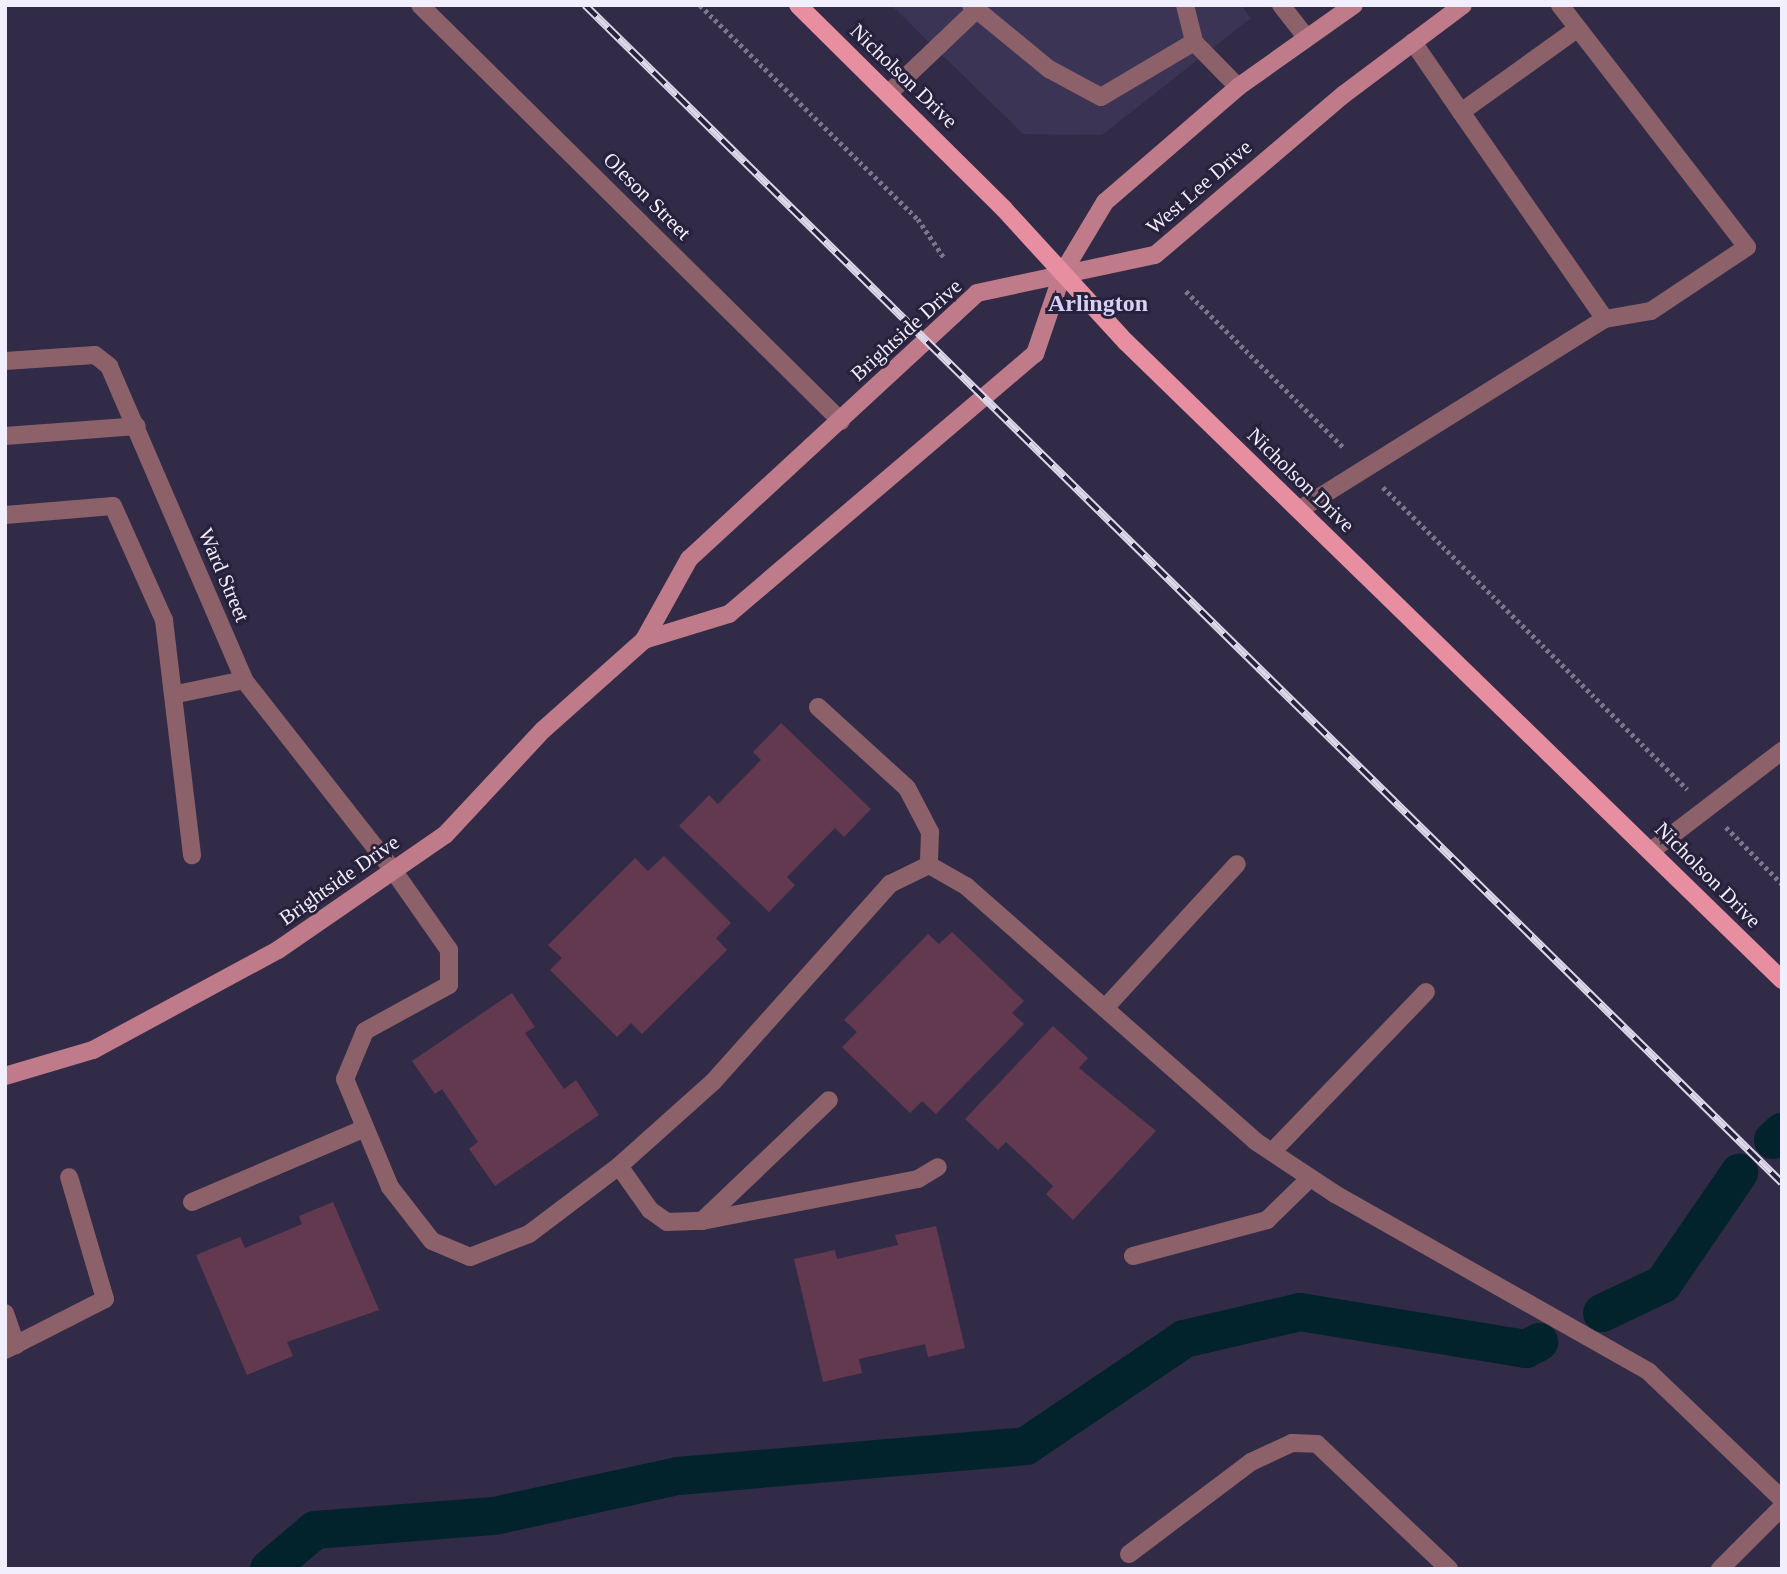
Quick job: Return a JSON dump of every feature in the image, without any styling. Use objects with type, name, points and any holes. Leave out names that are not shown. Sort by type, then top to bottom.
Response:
[{"type":"main road","name":"Nicholson Drive","points":[[798,5],[890,92],[1063,272],[1299,510],[1782,980]]},
{"type":"main road","points":[[1063,272],[1105,202],[1238,87],[1354,5]]},
{"type":"main road","name":"West Lee Drive","points":[[1063,272],[1102,268],[1155,256],[1413,42],[1462,5]]},
{"type":"main road","name":"Brightside Drive","points":[[5,1076],[93,1050],[278,950],[445,835],[543,730],[644,640],[689,559],[977,293],[1063,272]]},
{"type":"main road","name":"Brightside Drive","points":[[644,640],[729,614],[1035,354],[1063,272]]},
{"type":"street","name":"Oleson Street","points":[[420,5],[841,421]]},
{"type":"street","points":[[1185,5],[1194,42],[1238,87]]},
{"type":"street","points":[[1281,5],[1306,37]]},
{"type":"street","points":[[1299,510],[1605,319],[1651,311],[1747,247],[1560,5]]},
{"type":"street","points":[[890,92],[974,8],[1049,69],[1101,97],[1194,42]]},
{"type":"street","points":[[1461,112],[1577,29]]},
{"type":"street","points":[[1413,42],[1605,319]]},
{"type":"street","name":"Ward Street","points":[[5,361],[95,355],[110,366],[244,680],[393,870],[449,950],[449,985],[366,1031],[345,1079],[361,1130]]},
{"type":"street","points":[[5,436],[137,426]]},
{"type":"street","points":[[5,515],[113,506],[164,620],[177,694],[192,855]]},
{"type":"street","points":[[177,694],[244,680]]},
{"type":"street","points":[[818,707],[913,796],[930,832],[929,865]]},
{"type":"street","points":[[1651,851],[1782,751]]},
{"type":"street","points":[[1105,1008],[1237,864]]},
{"type":"street","points":[[929,865],[966,886],[1272,1152],[1310,1178],[1650,1372],[1782,1499]]},
{"type":"street","points":[[192,1202],[361,1130],[390,1187],[432,1241],[470,1257],[529,1234],[619,1166],[713,1082],[890,884],[929,865]]},
{"type":"street","points":[[1272,1152],[1426,992]]},
{"type":"street","points":[[702,1221],[829,1100]]},
{"type":"street","points":[[619,1166],[650,1210],[667,1222],[702,1221],[918,1179],[938,1167]]},
{"type":"street","points":[[5,1313],[11,1348],[105,1299],[69,1177]]},
{"type":"street","points":[[1133,1256],[1267,1220],[1310,1178]]},
{"type":"street","points":[[1129,1554],[1251,1462],[1274,1448],[1305,1444],[1336,1456],[1449,1569]]},
{"type":"street","points":[[1720,1569],[1782,1507]]},
{"type":"path","points":[[700,5],[918,219],[945,259]]},
{"type":"path","points":[[1186,292],[1352,456]]},
{"type":"path","points":[[1376,480],[1692,793]]},
{"type":"path","points":[[1719,820],[1782,884]]},
{"type":"shaded area","points":[[891,5],[1241,5],[1251,18],[1102,135],[1023,134]]},
{"type":"building","points":[[781,723],[871,809],[844,837],[835,828],[787,877],[795,885],[769,912],[679,826],[709,795],[718,804],[761,760],[753,752]]},
{"type":"building","points":[[664,856],[731,923],[716,938],[727,950],[642,1034],[631,1023],[617,1037],[550,970],[562,958],[548,945],[635,858],[648,871]]},
{"type":"building","points":[[952,932],[1024,1001],[1012,1013],[1024,1024],[936,1114],[922,1101],[910,1113],[842,1047],[857,1032],[844,1020],[928,934],[939,944]]},
{"type":"building","points":[[512,993],[535,1027],[525,1033],[564,1089],[576,1080],[599,1115],[495,1186],[469,1149],[478,1142],[442,1089],[435,1094],[412,1061]]},
{"type":"building","points":[[1053,1026],[1088,1058],[1079,1068],[1156,1131],[1073,1220],[1046,1194],[1053,1186],[1006,1142],[998,1150],[965,1119]]},
{"type":"building","points":[[333,1202],[379,1310],[287,1342],[293,1356],[247,1375],[196,1255],[240,1237],[245,1248],[302,1224],[299,1216]]},
{"type":"building","points":[[936,1226],[965,1348],[928,1357],[925,1344],[859,1359],[862,1373],[823,1382],[794,1259],[835,1250],[837,1259],[898,1245],[895,1235]]},
{"type":"waterway","points":[[1773,1140],[1782,1132]]},
{"type":"waterway","points":[[1602,1313],[1663,1284],[1739,1173]]},
{"type":"waterway","points":[[269,1569],[315,1530],[494,1516],[678,1476],[1026,1446],[1184,1339],[1300,1312],[1526,1349],[1539,1342]]},
{"type":"railway","points":[[585,5],[1782,1183]]},
{"type":"district","name":"Arlington","points":[[1098,304]]}]
